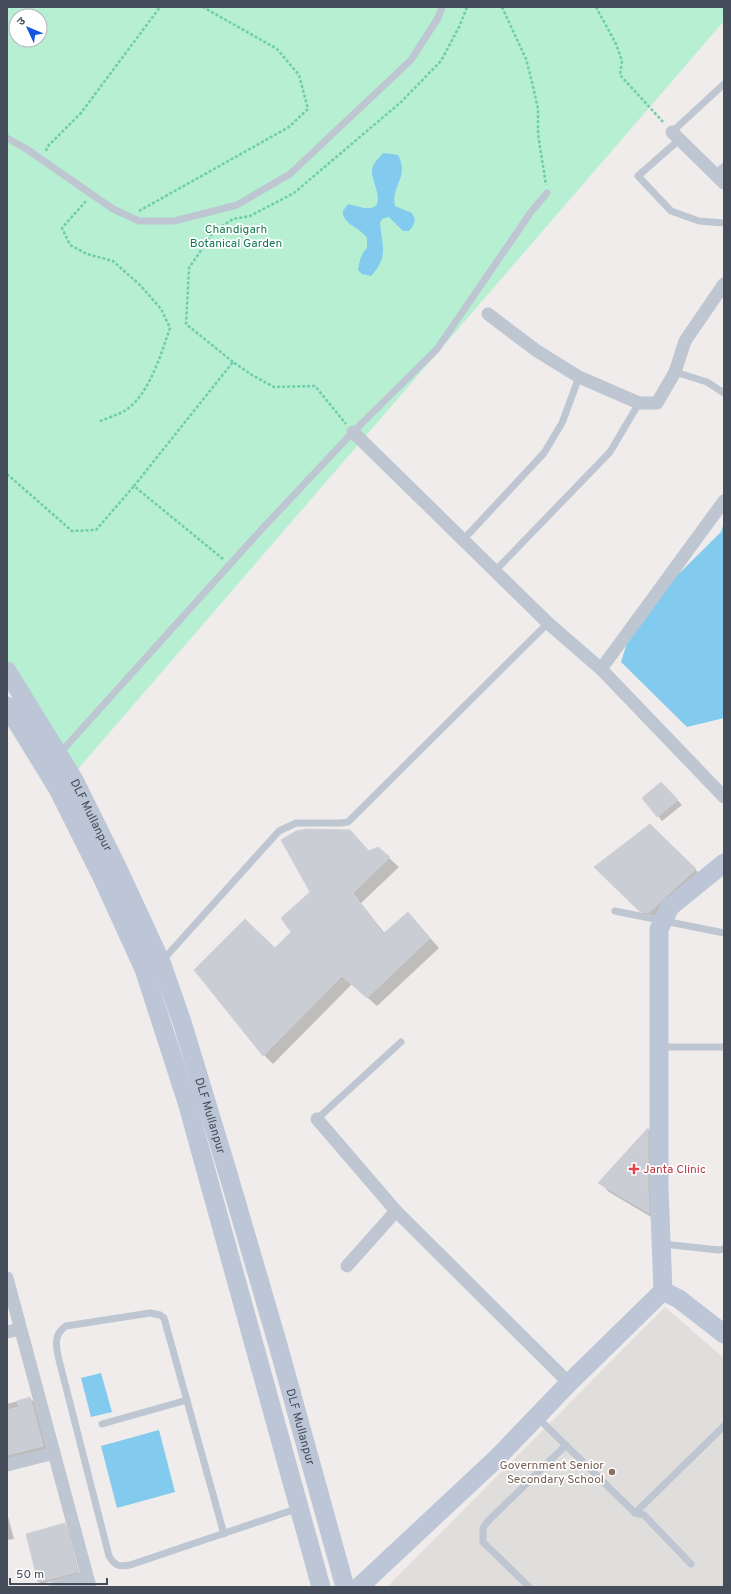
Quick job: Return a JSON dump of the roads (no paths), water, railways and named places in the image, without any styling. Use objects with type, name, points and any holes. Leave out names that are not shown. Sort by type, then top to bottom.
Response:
[{"type":"main road","name":"DLF Mullanpur","points":[[7,671],[74,780],[118,869],[161,962],[182,1022],[232,1185],[345,1587]]},
{"type":"main road","name":"DLF Mullanpur","points":[[7,706],[58,789],[102,877],[144,969],[187,1102],[321,1587]]},
{"type":"main road","points":[[359,1587],[497,1458],[569,1383],[663,1291],[658,1047],[659,929],[670,908],[724,863]]},
{"type":"main road","points":[[663,1291],[679,1299],[724,1334]]},
{"type":"street","points":[[676,136],[721,175]]},
{"type":"street","points":[[488,314],[537,351],[579,377],[639,403],[657,403],[675,372],[685,341],[724,284]]},
{"type":"street","points":[[353,432],[548,623],[601,669],[724,797]]},
{"type":"street","points":[[601,669],[724,501]]},
{"type":"street","points":[[318,1119],[396,1211],[569,1383]]},
{"type":"street","points":[[347,1266],[396,1211]]},
{"type":"street","points":[[7,1278],[88,1582],[55,1587]]},
{"type":"street","points":[[7,1332],[20,1329]]},
{"type":"street","points":[[7,1465],[54,1452]]},
{"type":"lane","points":[[7,138],[25,148],[113,209],[139,221],[174,221],[237,205],[290,174],[411,60],[438,18],[442,7]]},
{"type":"lane","points":[[724,84],[638,176],[671,211],[699,221],[724,223]]},
{"type":"lane","points":[[58,755],[230,564],[353,432],[437,349],[531,212],[547,193]]},
{"type":"lane","points":[[675,372],[708,382],[724,393]]},
{"type":"lane","points":[[463,540],[544,453],[562,423],[579,377]]},
{"type":"lane","points":[[495,571],[610,452],[639,403]]},
{"type":"lane","points":[[161,962],[279,831],[296,823],[348,822],[548,623]]},
{"type":"lane","points":[[615,911],[724,933]]},
{"type":"lane","points":[[318,1119],[401,1042]]},
{"type":"lane","points":[[658,1047],[724,1047]]},
{"type":"lane","points":[[661,1244],[718,1250],[724,1248]]},
{"type":"lane","points":[[224,1534],[164,1318],[160,1315],[150,1313],[66,1326],[58,1334],[57,1346],[59,1360],[109,1556],[114,1564],[120,1567],[130,1565],[224,1534],[299,1508]]},
{"type":"lane","points":[[102,1424],[187,1400]]},
{"type":"lane","points":[[537,1416],[635,1513],[644,1515],[691,1564]]},
{"type":"lane","points":[[635,1513],[724,1426]]},
{"type":"lane","points":[[529,1587],[483,1542],[483,1528],[488,1521],[566,1445]]},
{"type":"water","points":[[383,153],[398,155],[402,170],[395,193],[395,206],[412,213],[415,219],[413,226],[409,231],[403,231],[389,217],[382,219],[380,223],[383,244],[382,257],[377,269],[371,276],[362,274],[358,270],[363,253],[367,248],[367,238],[345,219],[343,211],[348,204],[364,208],[372,208],[376,205],[378,200],[372,169],[375,162]]},
{"type":"water","points":[[724,522],[724,718],[687,727],[621,662],[635,617],[721,532]]},
{"type":"water","points":[[101,1373],[112,1412],[91,1417],[81,1378]]},
{"type":"water","points":[[159,1430],[175,1492],[117,1508],[101,1446]]},
{"type":"place","name":"Janta Clinic","points":[[634,1169]]},
{"type":"place","name":"Government Senior Secondary School","points":[[612,1472]]},
{"type":"park label","name":"Chandigarh Botanical Garden","points":[[236,236]]}]
